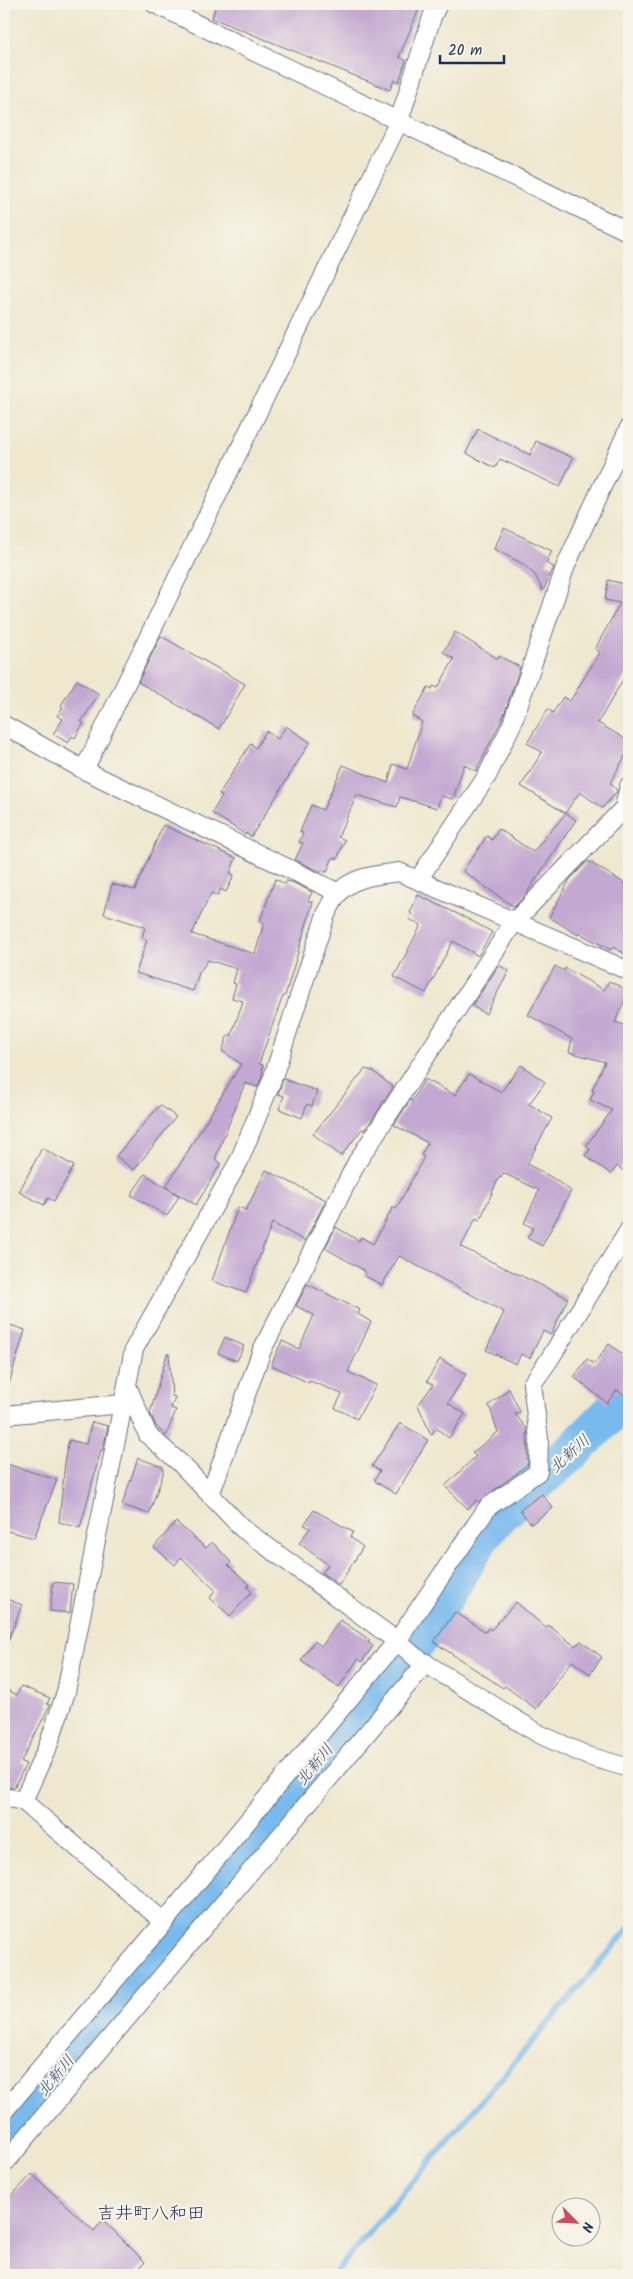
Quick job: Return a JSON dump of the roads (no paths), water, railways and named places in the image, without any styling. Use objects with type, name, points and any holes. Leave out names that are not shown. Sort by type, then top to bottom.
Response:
[{"type":"street","points":[[155,4],[629,232]]},
{"type":"street","points":[[84,770],[399,121],[432,17],[438,4]]},
{"type":"street","points":[[418,880],[487,776],[512,724],[566,565],[629,428]]},
{"type":"street","points":[[4,725],[84,770],[339,893]]},
{"type":"street","points":[[210,1495],[262,1350],[357,1162],[514,922],[624,808],[629,786]]},
{"type":"street","points":[[23,1801],[48,1746],[66,1692],[134,1349],[239,1160],[272,1080],[326,914],[339,893],[356,881],[371,876],[399,872],[629,971]]},
{"type":"street","points":[[4,2111],[164,1922],[397,1641],[488,1507],[538,1472],[539,1439],[532,1384],[554,1352],[629,1230]]},
{"type":"street","points":[[4,1415],[125,1396]]},
{"type":"street","points":[[125,1396],[148,1435],[180,1463],[243,1529],[397,1641],[420,1660],[538,1734],[588,1756],[629,1768]]},
{"type":"street","points":[[4,2164],[420,1660]]},
{"type":"street","points":[[4,1797],[23,1801],[164,1922]]},
{"type":"waterway","name":"北新川","points":[[4,2136],[340,1736],[423,1633],[481,1536],[501,1513],[576,1448],[614,1410],[629,1400]]},
{"type":"waterway","points":[[333,2275],[629,1928]]},
{"type":"district","name":"吉井町八和田","points":[[151,2213]]}]
